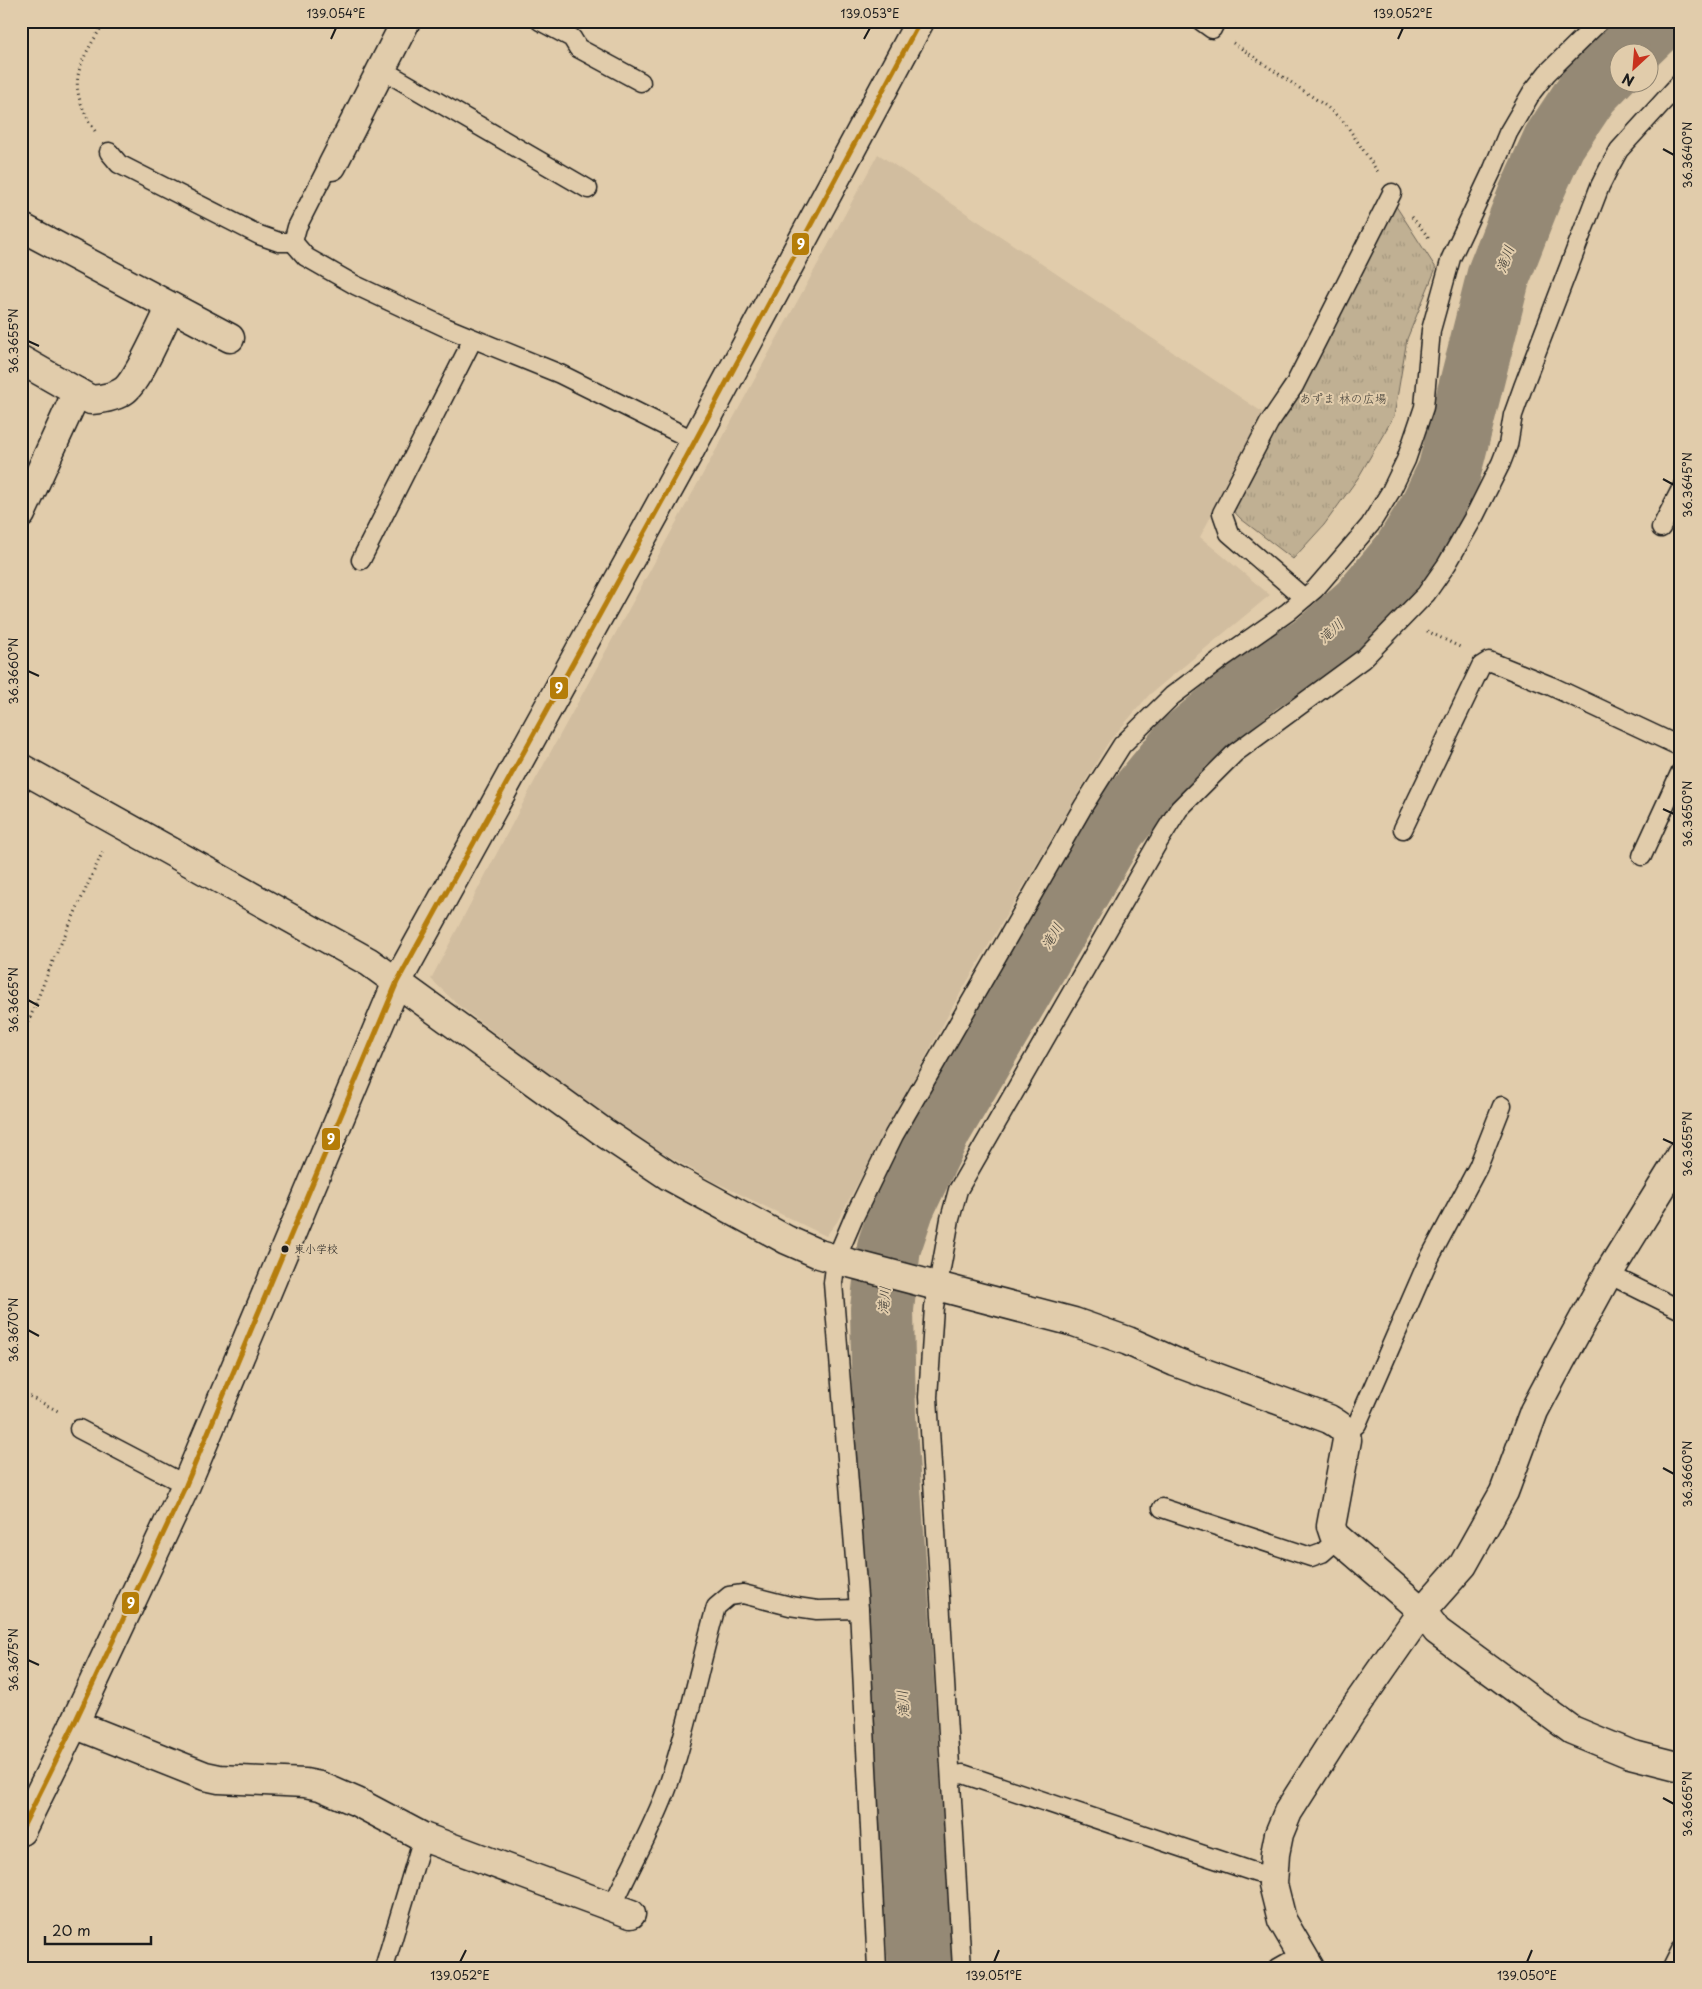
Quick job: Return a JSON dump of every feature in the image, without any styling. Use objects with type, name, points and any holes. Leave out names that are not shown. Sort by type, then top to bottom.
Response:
[{"type":"street","points":[[332,166],[406,21]]},
{"type":"street","points":[[21,1831],[74,1724],[186,1485],[397,982],[695,441],[920,21]]},
{"type":"street","points":[[21,226],[230,338]]},
{"type":"street","points":[[21,360],[91,400],[102,399],[125,390],[135,377],[171,307]]},
{"type":"street","points":[[21,514],[77,392]]},
{"type":"street","points":[[21,768],[369,962],[639,1158],[787,1240],[842,1261],[1074,1322],[1329,1419],[1342,1427],[1348,1440],[1331,1526],[1334,1535],[1338,1539],[1422,1612],[1437,1631],[1572,1730],[1630,1754],[1681,1767]]},
{"type":"street","points":[[1296,1964],[1273,1884],[1275,1854],[1279,1834],[1288,1812],[1351,1713],[1422,1612],[1463,1565],[1504,1492],[1534,1410],[1608,1274],[1681,1154]]},
{"type":"street","points":[[74,1724],[205,1776],[219,1779],[305,1783],[320,1786],[356,1802],[423,1837],[621,1910]]},
{"type":"lane","points":[[540,21],[572,38],[578,48],[641,82]]},
{"type":"lane","points":[[878,1968],[859,1609],[833,1283],[842,1261],[854,1217],[894,1135],[1084,805],[1122,745],[1172,696],[1288,612],[1315,590],[1370,525],[1391,491],[1406,460],[1424,407],[1431,330],[1451,258],[1494,169],[1508,133],[1532,92],[1547,73],[1600,21]]},
{"type":"lane","points":[[381,69],[588,189]]},
{"type":"lane","points":[[962,1968],[928,1398],[934,1308],[932,1284],[958,1190],[1103,936],[1179,809],[1235,753],[1363,659],[1426,594],[1447,564],[1475,515],[1501,463],[1508,445],[1513,415],[1523,387],[1600,186],[1619,150],[1681,82]]},
{"type":"lane","points":[[109,152],[119,164],[259,235],[279,242],[293,242],[306,256],[355,285],[473,339],[560,374],[695,441]]},
{"type":"lane","points":[[293,242],[297,227],[327,168],[332,166]]},
{"type":"lane","points":[[1304,598],[1229,533],[1222,513],[1269,423],[1294,386],[1392,193]]},
{"type":"lane","points":[[361,560],[473,339]]},
{"type":"lane","points":[[1661,528],[1681,489]]},
{"type":"lane","points":[[1403,829],[1481,666],[1489,661],[1551,686],[1681,747]]},
{"type":"lane","points":[[1642,856],[1681,771]]},
{"type":"lane","points":[[1346,1433],[1357,1424],[1428,1261],[1478,1167],[1502,1106]]},
{"type":"lane","points":[[1608,1274],[1681,1310]]},
{"type":"lane","points":[[79,1429],[186,1485]]},
{"type":"lane","points":[[1162,1508],[1311,1557],[1322,1553],[1338,1539]]},
{"type":"lane","points":[[621,1910],[667,1787],[682,1740],[716,1607],[729,1596],[743,1594],[790,1606],[816,1610],[859,1609]]},
{"type":"lane","points":[[951,1776],[963,1774],[1257,1872],[1274,1874]]},
{"type":"lane","points":[[384,1968],[423,1837]]},
{"type":"lane","points":[[1672,1968],[1681,1950]]},
{"type":"path","points":[[105,21],[85,54],[77,72],[78,94],[84,113],[109,152]]},
{"type":"path","points":[[1210,24],[1326,106],[1345,123],[1392,193],[1431,240],[1451,258]]},
{"type":"path","points":[[1403,616],[1420,627],[1489,661]]},
{"type":"path","points":[[21,1041],[50,970],[116,821]]},
{"type":"path","points":[[21,1392],[72,1419],[79,1429]]},
{"type":"shaded area","points":[[878,154],[1265,414],[1200,537],[1270,595],[1149,695],[1108,743],[954,1004],[837,1222],[826,1236],[711,1180],[623,1130],[458,1005],[431,979],[532,786]]},
{"type":"green space","name":"あずま 林の広場","points":[[1392,200],[1436,268],[1407,339],[1394,416],[1358,478],[1324,525],[1293,559],[1241,519],[1226,503]]},
{"type":"waterway","name":"滝川","points":[[1635,42],[1657,21]]},
{"type":"waterway","name":"滝川","points":[[920,1968],[884,1415],[882,1309],[889,1247],[903,1206],[940,1128],[1115,827],[1183,744],[1257,683],[1315,646],[1362,604],[1403,555],[1429,513],[1449,472],[1499,274],[1530,195],[1554,142],[1588,91],[1610,68]]},
{"type":"transit line","name":"9","points":[[21,1831],[74,1724],[186,1485],[397,982],[687,456],[920,21]]},
{"type":"place","name":"東小学校","points":[[285,1249]]}]
